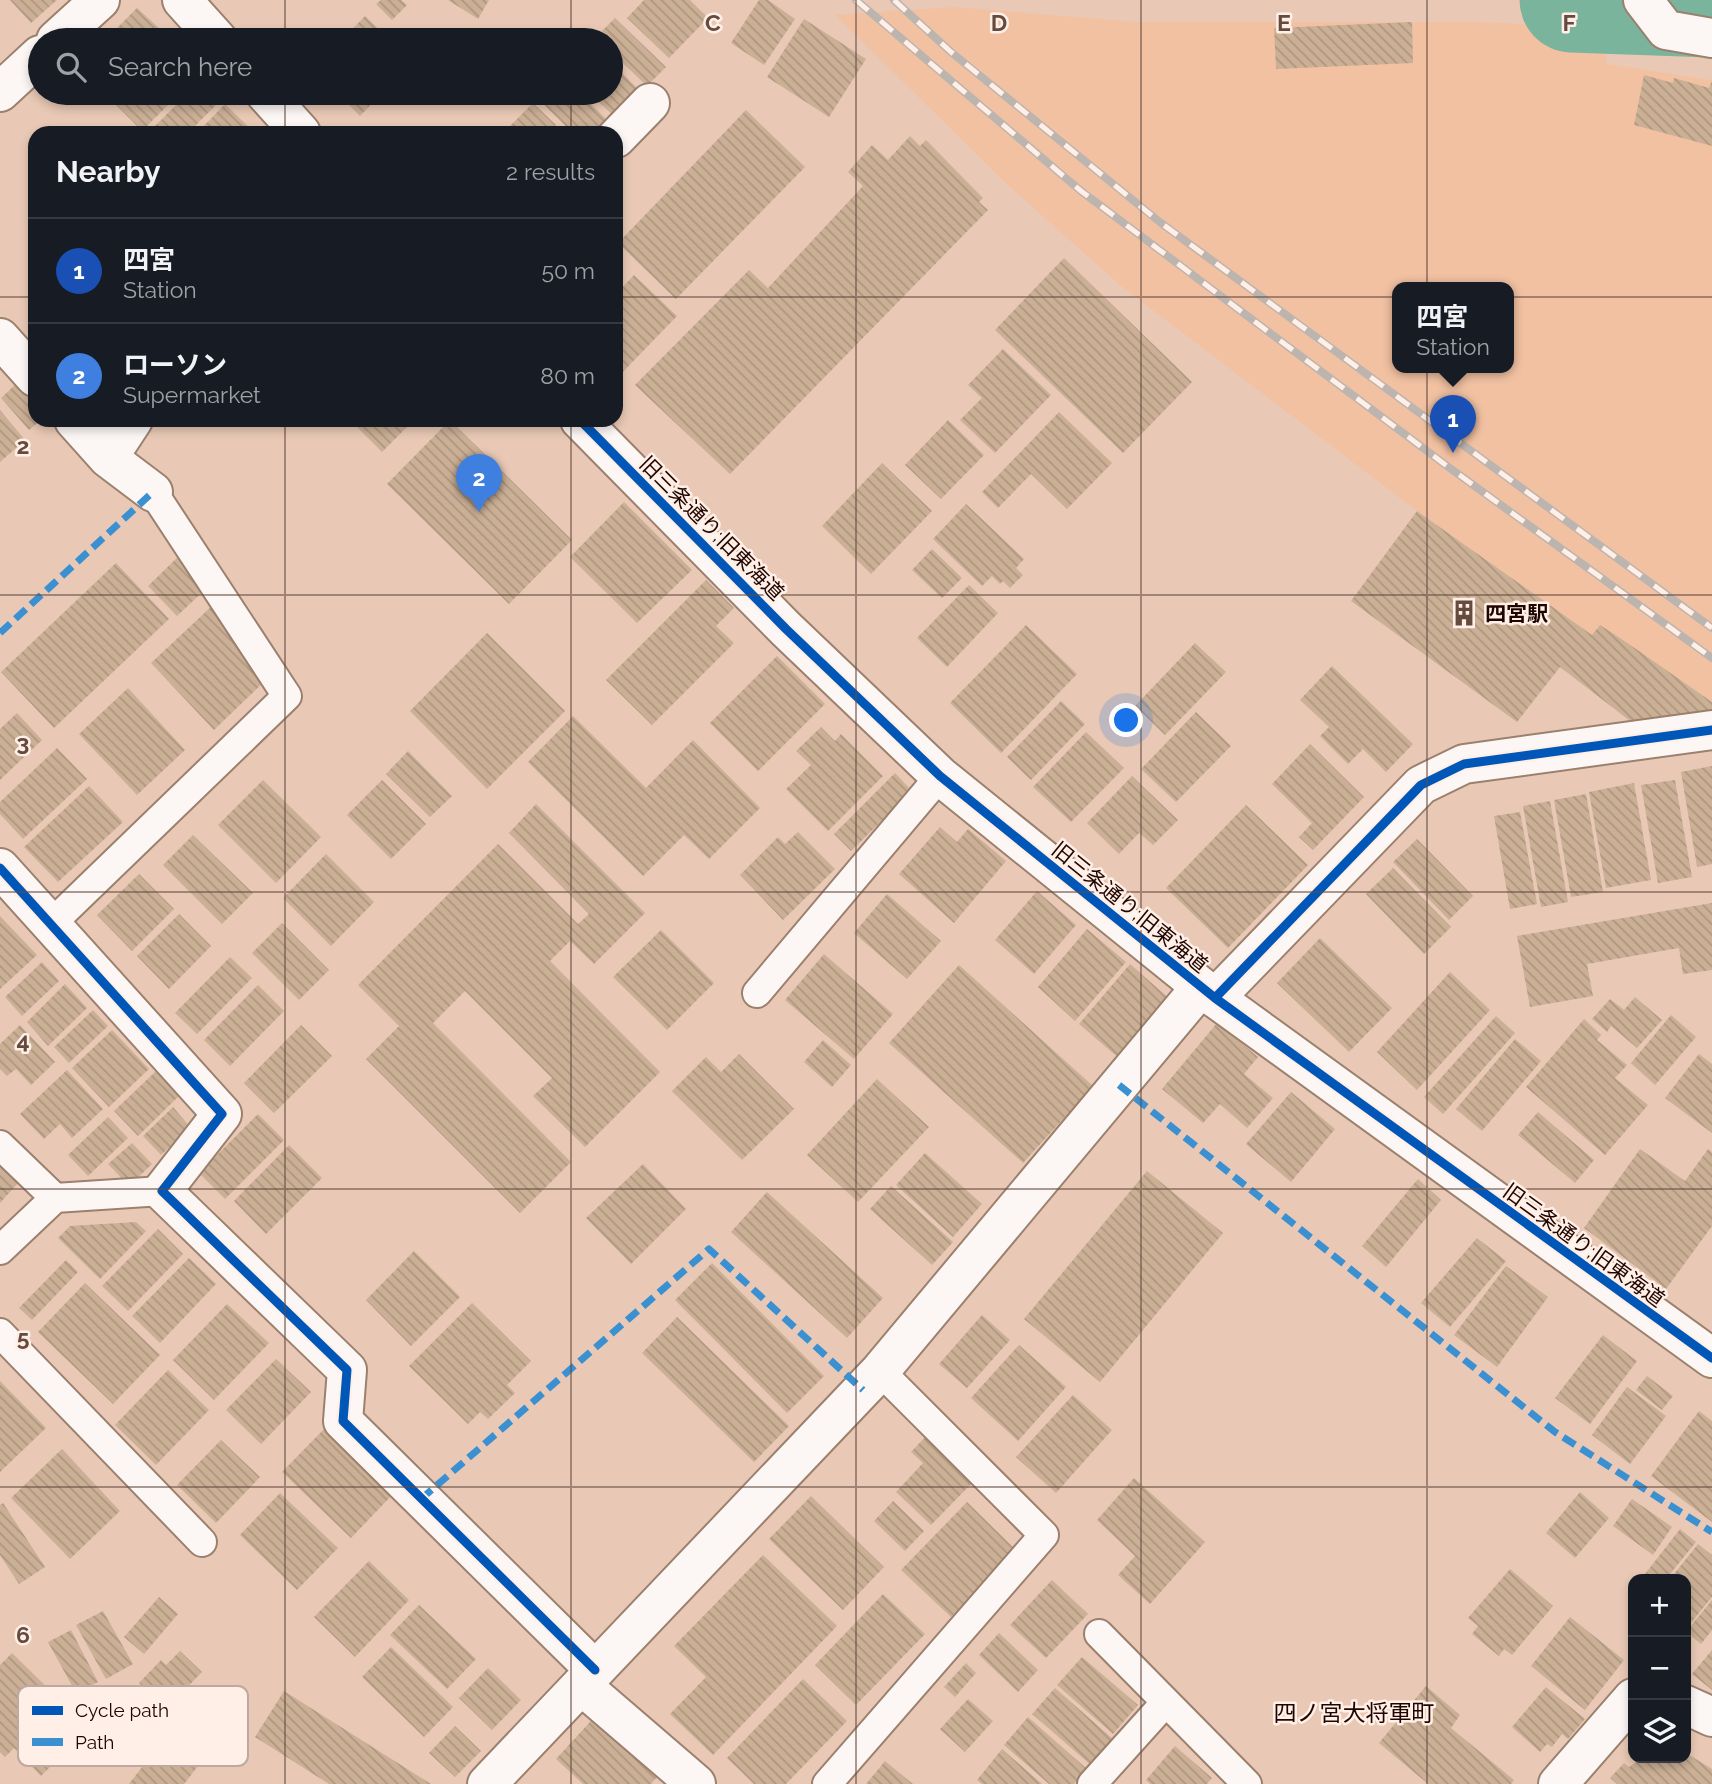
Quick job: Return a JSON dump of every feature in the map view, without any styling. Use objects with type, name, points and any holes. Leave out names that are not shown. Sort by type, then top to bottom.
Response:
[{"type":"street","points":[[69,28],[100,0]]},
{"type":"street","points":[[182,0],[207,28]]},
{"type":"street","points":[[1643,0],[1667,30],[1712,38]]},
{"type":"street","points":[[0,92],[28,66]]},
{"type":"street","points":[[623,131],[650,103]]},
{"type":"street","points":[[276,105],[296,126]]},
{"type":"street","points":[[0,338],[28,369]]},
{"type":"street","points":[[80,427],[108,458],[153,492]]},
{"type":"street","points":[[108,458],[128,427]]},
{"type":"street","name":"旧三条通り;旧東海道","points":[[587,427],[786,629],[940,776],[1208,992],[1712,1358]]},
{"type":"street","points":[[487,1784],[880,1371],[1208,992],[1422,785],[1464,764],[1712,730]]},
{"type":"street","points":[[0,868],[222,1114],[162,1191],[347,1370],[343,1421],[588,1678],[696,1784]]},
{"type":"street","points":[[1558,1784],[1631,1700]]},
{"type":"street","points":[[1691,1707],[1712,1717]]},
{"type":"lane","points":[[50,925],[287,696],[153,492]]},
{"type":"lane","points":[[757,993],[940,776]]},
{"type":"lane","points":[[0,1145],[55,1198]]},
{"type":"lane","points":[[0,1250],[55,1198],[162,1191]]},
{"type":"lane","points":[[0,1333],[202,1542]]},
{"type":"lane","points":[[827,1784],[1044,1535],[880,1371]]},
{"type":"lane","points":[[1099,1634],[1247,1784]]},
{"type":"lane","points":[[1093,1784],[1165,1703]]},
{"type":"shaded area","points":[[954,7],[1136,22],[1474,22],[1609,27],[1606,64],[1712,80],[1712,702],[1600,625],[1592,635],[1413,508],[1121,286],[1011,188],[835,15]]},
{"type":"building","points":[[10,0],[57,0],[31,23]]},
{"type":"building","points":[[381,0],[401,0],[407,5],[392,20],[376,4]]},
{"type":"building","points":[[448,0],[489,0],[478,19]]},
{"type":"building","points":[[644,0],[690,0],[708,18],[669,58],[627,18]]},
{"type":"building","points":[[759,0],[768,0],[795,19],[764,65],[731,43]]},
{"type":"building","points":[[137,8],[159,28],[117,28]]},
{"type":"building","points":[[365,16],[378,28],[354,28]]},
{"type":"building","points":[[615,18],[666,67],[647,86],[623,63],[623,28],[605,28]]},
{"type":"building","points":[[804,19],[866,59],[829,117],[767,77]]},
{"type":"building","points":[[1412,22],[1413,63],[1276,69],[1274,28]]},
{"type":"building","points":[[623,74],[641,92],[616,118],[602,105],[623,105]]},
{"type":"building","points":[[1644,75],[1673,83],[1674,78],[1709,88],[1712,81],[1712,146],[1634,125]]},
{"type":"building","points":[[116,105],[168,105],[147,126],[137,126]]},
{"type":"building","points":[[176,105],[216,105],[195,126],[155,126]]},
{"type":"building","points":[[226,105],[248,126],[204,126]]},
{"type":"building","points":[[349,105],[371,105],[360,116]]},
{"type":"building","points":[[531,105],[535,105],[556,125],[555,126],[510,126]]},
{"type":"building","points":[[544,105],[592,105],[609,122],[605,126],[566,126]]},
{"type":"building","points":[[746,110],[805,167],[676,299],[623,248],[623,238]]},
{"type":"building","points":[[910,136],[920,146],[926,140],[983,198],[979,202],[988,210],[730,474],[635,385],[749,270],[768,288],[863,186],[848,172],[872,145],[888,160]]},
{"type":"building","points":[[1064,258],[1192,382],[1123,453],[995,330]]},
{"type":"building","points":[[634,275],[677,316],[623,372],[623,287]]},
{"type":"building","points":[[1003,349],[1051,395],[995,453],[960,420],[982,398],[968,385]]},
{"type":"building","points":[[17,383],[28,396],[28,427],[33,427],[29,430],[1,398]]},
{"type":"building","points":[[0,410],[25,440],[0,462]]},
{"type":"building","points":[[1059,412],[1112,463],[1067,509],[1031,474],[998,508],[982,492]]},
{"type":"building","points":[[948,420],[984,455],[941,499],[905,465]]},
{"type":"building","points":[[357,427],[407,427],[382,452]]},
{"type":"building","points":[[443,427],[457,427],[572,540],[509,604],[387,484]]},
{"type":"building","points":[[882,463],[932,511],[871,574],[822,526]]},
{"type":"building","points":[[624,502],[692,570],[637,623],[570,557]]},
{"type":"building","points":[[966,504],[1024,559],[1016,568],[1023,575],[1010,588],[1003,581],[1000,584],[992,576],[982,586],[933,539]]},
{"type":"building","name":"四宮駅","points":[[1417,511],[1592,635],[1600,625],[1626,642],[1712,702],[1712,710],[1634,724],[1560,667],[1517,722],[1351,601]]},
{"type":"building","points":[[932,549],[962,578],[942,598],[912,570]]},
{"type":"building","points":[[180,555],[209,586],[177,616],[148,586]]},
{"type":"building","points":[[116,563],[169,619],[54,728],[1,672]]},
{"type":"building","points":[[706,580],[734,608],[716,626],[734,643],[652,725],[606,680]]},
{"type":"building","points":[[969,585],[998,613],[947,667],[917,638]]},
{"type":"building","points":[[213,605],[268,678],[214,730],[151,663]]},
{"type":"building","points":[[1026,625],[1077,674],[1001,753],[950,703]]},
{"type":"building","points":[[487,633],[565,711],[487,789],[410,711]]},
{"type":"building","points":[[1195,643],[1226,672],[1165,735],[1135,706]]},
{"type":"building","points":[[777,656],[825,704],[758,771],[710,723]]},
{"type":"building","points":[[1332,666],[1413,744],[1386,772],[1363,749],[1348,764],[1320,736],[1329,727],[1300,700]]},
{"type":"building","points":[[128,688],[185,750],[137,795],[79,734]]},
{"type":"building","points":[[1061,701],[1085,724],[1031,780],[1007,757]]},
{"type":"building","points":[[1196,712],[1231,746],[1176,802],[1141,769]]},
{"type":"building","points":[[17,713],[42,740],[0,780],[0,729]]},
{"type":"building","points":[[573,716],[646,788],[693,740],[760,808],[709,859],[684,835],[643,876],[528,762]]},
{"type":"building","points":[[821,727],[835,741],[841,734],[883,776],[828,831],[786,789],[811,765],[796,751]]},
{"type":"building","points":[[1086,732],[1124,768],[1071,822],[1033,787]]},
{"type":"building","points":[[1310,744],[1364,797],[1313,850],[1299,837],[1312,823],[1272,784]]},
{"type":"building","points":[[57,748],[87,779],[23,839],[0,814],[0,802]]},
{"type":"building","points":[[408,751],[452,796],[430,817],[386,774]]},
{"type":"building","points":[[1712,766],[1712,864],[1697,867],[1681,772]]},
{"type":"building","points":[[895,773],[912,791],[851,851],[834,834]]},
{"type":"building","points":[[1132,776],[1178,820],[1153,845],[1139,833],[1119,854],[1087,823]]},
{"type":"building","points":[[263,780],[321,837],[276,883],[218,825]]},
{"type":"building","points":[[382,780],[426,824],[391,859],[347,815]]},
{"type":"building","points":[[1675,780],[1692,877],[1658,883],[1641,785]]},
{"type":"building","points":[[1634,783],[1651,880],[1606,888],[1589,792]]},
{"type":"building","points":[[89,786],[123,822],[58,882],[24,847]]},
{"type":"building","points":[[1586,794],[1603,892],[1571,897],[1554,800]]},
{"type":"building","points":[[1550,801],[1568,902],[1541,907],[1523,806]]},
{"type":"building","points":[[536,804],[645,913],[594,964],[570,941],[550,961],[660,1072],[585,1147],[533,1096],[552,1078],[465,991],[433,1023],[571,1162],[520,1213],[366,1059],[399,1026],[358,985],[498,844],[578,924],[589,914],[509,833]]},
{"type":"building","points":[[1246,805],[1308,865],[1228,948],[1166,888]]},
{"type":"building","points":[[1520,812],[1537,904],[1510,909],[1494,816]]},
{"type":"building","points":[[940,827],[957,842],[968,829],[1006,861],[954,923],[899,874]]},
{"type":"building","points":[[798,832],[835,869],[783,920],[740,875],[778,837],[785,844]]},
{"type":"building","points":[[193,835],[253,893],[222,924],[163,865]]},
{"type":"building","points":[[1417,839],[1473,896],[1449,920],[1393,862]]},
{"type":"building","points":[[326,854],[374,902],[331,946],[283,898]]},
{"type":"building","points":[[1393,868],[1451,927],[1424,954],[1366,894]]},
{"type":"building","points":[[139,874],[174,909],[132,951],[97,915]]},
{"type":"building","points":[[1037,891],[1076,925],[1034,974],[995,940]]},
{"type":"building","points":[[887,894],[941,941],[907,979],[854,933]]},
{"type":"building","points":[[1712,903],[1712,970],[1683,974],[1679,948],[1587,964],[1593,996],[1530,1007],[1517,936]]},
{"type":"building","points":[[179,914],[211,946],[169,989],[137,956]]},
{"type":"building","points":[[0,916],[37,955],[0,989]]},
{"type":"building","points":[[282,923],[329,970],[299,1000],[252,953]]},
{"type":"building","points":[[1087,929],[1126,962],[1075,1021],[1038,987]]},
{"type":"building","points":[[661,930],[714,983],[667,1030],[613,977]]},
{"type":"building","points":[[1320,938],[1392,1008],[1349,1052],[1277,983]]},
{"type":"building","points":[[824,954],[893,1014],[854,1059],[785,1000]]},
{"type":"building","points":[[230,957],[252,978],[197,1034],[175,1013]]},
{"type":"building","points":[[42,962],[59,981],[22,1016],[5,997]]},
{"type":"building","points":[[1130,964],[1172,1001],[1121,1060],[1079,1024]]},
{"type":"building","points":[[959,965],[1093,1086],[1023,1163],[889,1043]]},
{"type":"building","points":[[1450,972],[1490,1010],[1417,1090],[1377,1052]]},
{"type":"building","points":[[65,984],[87,1008],[48,1046],[27,1022]]},
{"type":"building","points":[[258,985],[284,1011],[230,1066],[204,1040]]},
{"type":"building","points":[[1635,997],[1662,1020],[1637,1048],[1611,1026],[1607,1032],[1592,1019],[1610,999],[1624,1010]]},
{"type":"building","points":[[93,1010],[108,1026],[69,1063],[54,1047]]},
{"type":"building","points":[[1671,1015],[1696,1037],[1655,1085],[1631,1063]]},
{"type":"building","points":[[1496,1016],[1515,1033],[1443,1114],[1424,1097]]},
{"type":"building","points":[[1584,1019],[1601,1035],[1597,1040],[1627,1065],[1615,1078],[1648,1105],[1605,1155],[1526,1087]]},
{"type":"building","points":[[1217,1023],[1258,1057],[1244,1074],[1273,1098],[1247,1128],[1220,1104],[1203,1123],[1162,1089]]},
{"type":"building","points":[[20,1025],[55,1062],[31,1085],[16,1069],[7,1076],[0,1069],[0,1044]]},
{"type":"building","points":[[301,1025],[332,1056],[274,1113],[244,1083]]},
{"type":"building","points":[[112,1030],[149,1069],[109,1107],[72,1068]]},
{"type":"building","points":[[1515,1039],[1541,1061],[1482,1131],[1456,1109]]},
{"type":"building","points":[[823,1040],[851,1065],[832,1087],[804,1062]]},
{"type":"building","points":[[739,1054],[794,1109],[742,1160],[672,1091],[706,1057],[721,1072]]},
{"type":"building","points":[[1699,1054],[1712,1064],[1712,1133],[1665,1098]]},
{"type":"building","points":[[67,1070],[103,1109],[72,1138],[60,1124],[44,1139],[20,1114]]},
{"type":"building","points":[[157,1070],[181,1094],[138,1136],[114,1111]]},
{"type":"building","points":[[877,1079],[929,1127],[858,1202],[807,1155]]},
{"type":"building","points":[[1291,1092],[1335,1129],[1291,1182],[1246,1144]]},
{"type":"building","points":[[173,1107],[190,1127],[161,1155],[143,1136]]},
{"type":"building","points":[[1538,1112],[1594,1160],[1575,1183],[1518,1135]]},
{"type":"building","points":[[258,1114],[284,1140],[225,1199],[199,1173]]},
{"type":"building","points":[[108,1117],[128,1138],[88,1176],[68,1155]]},
{"type":"building","points":[[132,1143],[152,1164],[129,1186],[108,1164]]},
{"type":"building","points":[[289,1145],[322,1178],[266,1234],[234,1201]]},
{"type":"building","points":[[1640,1149],[1685,1181],[1708,1149],[1712,1152],[1712,1226],[1666,1289],[1584,1228]]},
{"type":"building","points":[[925,1153],[982,1204],[953,1237],[896,1185]]},
{"type":"building","points":[[0,1162],[20,1181],[0,1203]]},
{"type":"building","points":[[643,1164],[686,1209],[631,1264],[586,1218]]},
{"type":"building","points":[[1147,1171],[1223,1233],[1100,1382],[1024,1319]]},
{"type":"building","points":[[1418,1179],[1441,1200],[1386,1267],[1362,1246]]},
{"type":"building","points":[[891,1186],[953,1242],[932,1265],[870,1209]]},
{"type":"building","points":[[767,1192],[883,1298],[847,1338],[731,1232]]},
{"type":"building","points":[[136,1222],[146,1231],[100,1279],[58,1238],[70,1226]]},
{"type":"building","points":[[158,1229],[183,1254],[128,1311],[102,1286]]},
{"type":"building","points":[[1477,1238],[1506,1261],[1450,1327],[1421,1303]]},
{"type":"building","points":[[414,1251],[460,1297],[411,1346],[366,1300]]},
{"type":"building","points":[[189,1258],[216,1284],[160,1343],[132,1316]]},
{"type":"building","points":[[66,1260],[78,1272],[32,1320],[19,1308]]},
{"type":"building","points":[[712,1263],[824,1376],[787,1413],[675,1300]]},
{"type":"building","points":[[1506,1266],[1548,1297],[1497,1367],[1454,1335]]},
{"type":"building","points":[[85,1283],[160,1355],[113,1404],[38,1332]]},
{"type":"building","points":[[472,1303],[531,1361],[507,1385],[515,1393],[488,1419],[480,1412],[468,1424],[409,1366]]},
{"type":"building","points":[[227,1304],[269,1343],[214,1400],[173,1360]]},
{"type":"building","points":[[982,1315],[1010,1340],[967,1388],[939,1364]]},
{"type":"building","points":[[677,1317],[789,1426],[754,1462],[642,1353]]},
{"type":"building","points":[[1603,1335],[1637,1361],[1590,1424],[1555,1398]]},
{"type":"building","points":[[1019,1345],[1066,1387],[1018,1441],[971,1398]]},
{"type":"building","points":[[276,1359],[311,1392],[261,1444],[226,1410]]},
{"type":"building","points":[[168,1370],[209,1410],[156,1465],[115,1425]]},
{"type":"building","points":[[1647,1376],[1673,1396],[1662,1410],[1636,1390]]},
{"type":"building","points":[[0,1381],[46,1428],[0,1472]]},
{"type":"building","points":[[1627,1387],[1666,1416],[1630,1464],[1592,1435]]},
{"type":"building","points":[[1073,1395],[1112,1430],[1056,1493],[1016,1457]]},
{"type":"building","points":[[1699,1411],[1712,1421],[1712,1522],[1651,1476]]},
{"type":"building","points":[[327,1426],[395,1492],[351,1538],[282,1472]]},
{"type":"building","points":[[931,1431],[978,1477],[931,1525],[896,1492],[923,1463],[911,1452]]},
{"type":"building","points":[[221,1440],[260,1477],[216,1523],[177,1485]]},
{"type":"building","points":[[62,1449],[120,1511],[70,1559],[11,1498]]},
{"type":"building","points":[[1134,1478],[1205,1542],[1150,1604],[1118,1575],[1135,1556],[1097,1520]]},
{"type":"building","points":[[1580,1492],[1609,1518],[1575,1558],[1546,1533]]},
{"type":"building","points":[[280,1493],[338,1548],[297,1590],[240,1535]]},
{"type":"building","points":[[811,1496],[884,1567],[843,1610],[769,1539]]},
{"type":"building","points":[[1632,1499],[1672,1527],[1653,1555],[1613,1526]]},
{"type":"building","points":[[893,1501],[924,1531],[905,1551],[874,1521]]},
{"type":"building","points":[[967,1502],[1016,1550],[951,1617],[901,1570]]},
{"type":"building","points":[[3,1503],[45,1567],[19,1584],[0,1555],[0,1505]]},
{"type":"building","points":[[1680,1529],[1696,1542],[1670,1574],[1645,1574]]},
{"type":"building","points":[[1698,1544],[1712,1555],[1712,1597],[1691,1623],[1691,1574],[1674,1574]]},
{"type":"building","points":[[763,1555],[837,1626],[713,1755],[670,1714],[706,1677],[674,1646]]},
{"type":"building","points":[[369,1561],[409,1600],[355,1657],[314,1617]]},
{"type":"building","points":[[1510,1569],[1553,1606],[1512,1655],[1504,1649],[1499,1656],[1472,1634],[1478,1626],[1468,1618]]},
{"type":"building","points":[[1052,1580],[1088,1614],[1046,1658],[1010,1625]]},
{"type":"building","points":[[883,1594],[925,1634],[856,1705],[815,1665]]},
{"type":"building","points":[[159,1597],[178,1614],[144,1654],[124,1637]]},
{"type":"building","points":[[1712,1600],[1712,1630],[1701,1644],[1691,1636],[1691,1626]]},
{"type":"building","points":[[419,1605],[476,1659],[447,1689],[390,1635]]},
{"type":"building","points":[[103,1611],[133,1664],[106,1679],[76,1625]]},
{"type":"building","points":[[1570,1617],[1624,1660],[1585,1710],[1531,1666]]},
{"type":"building","points":[[71,1630],[98,1682],[90,1686],[72,1686],[48,1642]]},
{"type":"building","points":[[999,1633],[1038,1670],[1018,1692],[979,1655]]},
{"type":"building","points":[[391,1647],[453,1707],[424,1737],[362,1677]]},
{"type":"building","points":[[1712,1650],[1712,1690],[1692,1674]]},
{"type":"building","points":[[180,1651],[202,1672],[188,1686],[142,1686],[139,1683],[161,1660],[166,1665]]},
{"type":"building","points":[[12,1653],[46,1686],[18,1686],[18,1752],[14,1748],[5,1757],[0,1752],[0,1665]]},
{"type":"building","points":[[1082,1657],[1138,1705],[1113,1734],[1057,1685]]},
{"type":"building","points":[[966,1663],[976,1673],[955,1697],[944,1687]]},
{"type":"building","points":[[488,1668],[521,1700],[492,1730],[459,1698]]},
{"type":"building","points":[[803,1679],[847,1721],[786,1784],[754,1784],[727,1758]]},
{"type":"building","points":[[1426,1686],[1460,1715],[1451,1728],[1514,1780],[1511,1784],[1428,1784],[1379,1743]]},
{"type":"building","points":[[1546,1687],[1585,1719],[1568,1739],[1562,1734],[1552,1747],[1547,1744],[1540,1752],[1512,1727]]},
{"type":"building","points":[[1055,1688],[1114,1740],[1092,1766],[1032,1714]]},
{"type":"building","points":[[284,1691],[431,1784],[329,1784],[255,1737]]},
{"type":"building","points":[[968,1699],[993,1721],[965,1752],[940,1729]]},
{"type":"building","points":[[600,1711],[663,1770],[651,1784],[583,1784],[556,1759]]},
{"type":"building","points":[[1028,1717],[1087,1769],[1074,1784],[1049,1784],[1004,1745]]},
{"type":"building","points":[[455,1726],[481,1751],[455,1777],[429,1753]]},
{"type":"building","points":[[1175,1746],[1212,1778],[1207,1784],[1150,1784],[1146,1780]]},
{"type":"building","points":[[1002,1749],[1042,1784],[982,1784],[977,1780]]},
{"type":"building","points":[[1691,1756],[1712,1769],[1712,1784],[1617,1784],[1610,1778],[1624,1763],[1629,1767],[1635,1763],[1691,1763]]},
{"type":"building","points":[[885,1761],[913,1784],[866,1784]]},
{"type":"building","points":[[31,1766],[51,1766],[41,1776]]},
{"type":"building","points":[[143,1766],[198,1766],[184,1784],[129,1784]]},
{"type":"waterway","points":[[1572,0],[1712,5]]},
{"type":"railway","points":[[856,0],[1081,191],[1447,466],[1712,658]]},
{"type":"railway","points":[[894,0],[951,52],[1161,223],[1712,628]]},
{"type":"marked path","points":[[0,633],[153,492]]},
{"type":"marked path","points":[[1119,1085],[1555,1432],[1712,1532]]},
{"type":"marked path","points":[[421,1499],[709,1249],[863,1390]]},
{"type":"cycle path","points":[[587,427],[786,629],[940,776],[1215,998],[1712,1358]]},
{"type":"cycle path","points":[[1215,998],[1421,785],[1464,764],[1712,730]]},
{"type":"cycle path","points":[[0,868],[222,1114],[162,1191],[347,1370],[343,1421],[595,1670]]},
{"type":"place","name":"四宮","points":[[1453,453]]},
{"type":"place","name":"ローソン","points":[[479,512]]},
{"type":"place","name":"四宮駅","points":[[1464,613]]},
{"type":"district","name":"四ノ宮大将軍町","points":[[1354,1712]]}]
